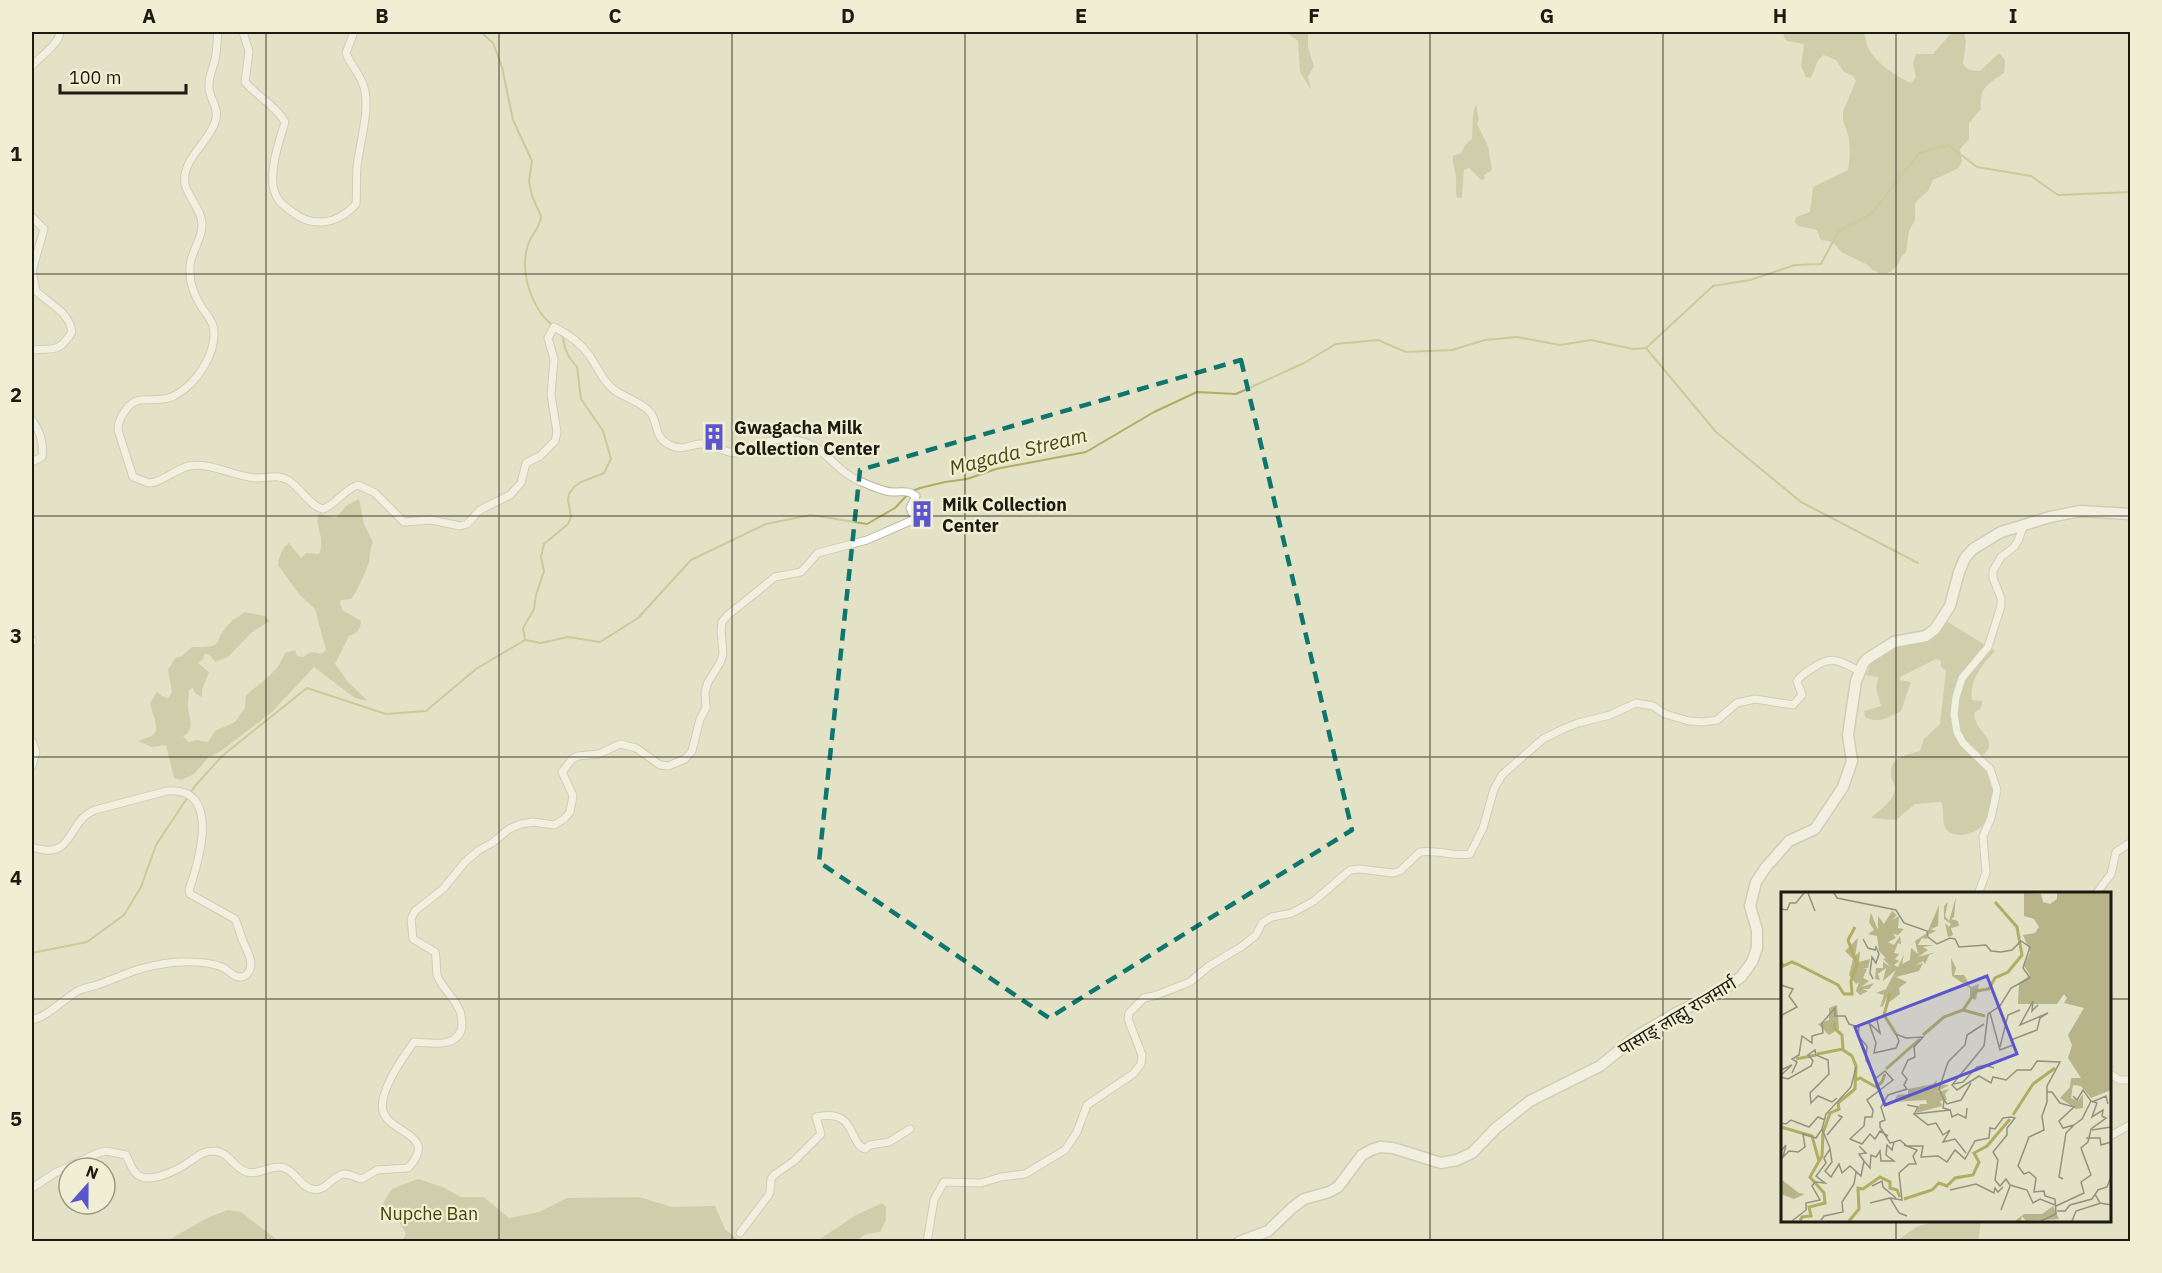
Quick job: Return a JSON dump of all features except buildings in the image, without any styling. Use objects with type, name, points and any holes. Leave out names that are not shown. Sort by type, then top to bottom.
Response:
[{"type":"main road","points":[[1860,671],[1867,659],[1893,642],[1926,636],[1935,629],[1950,606],[1965,558],[1973,549],[2001,532],[2024,524],[2080,511],[2130,514]]},
{"type":"main road","name":"पासाङ् लाह्मु राजमार्ग","points":[[1239,1242],[1268,1231],[1304,1199],[1338,1187],[1362,1155],[1371,1150],[1380,1147],[1393,1148],[1441,1164],[1472,1153],[1496,1128],[1530,1101],[1600,1066],[1637,1036],[1676,1013],[1717,994],[1742,977],[1752,962],[1757,948],[1757,930],[1750,906],[1756,882],[1789,840],[1815,829],[1843,787],[1852,761],[1848,735],[1853,698],[1860,671]]},
{"type":"street","points":[[32,66],[56,42],[60,32]]},
{"type":"street","points":[[32,1188],[55,1173],[106,1151],[126,1155],[134,1171],[146,1178],[182,1166],[206,1151],[221,1152],[227,1155],[238,1168],[248,1173],[281,1167],[289,1170],[310,1189],[316,1190],[345,1174],[362,1179],[377,1170],[408,1168],[415,1160],[418,1151],[417,1143],[409,1134],[387,1119],[382,1105],[385,1094],[397,1067],[414,1042],[437,1044],[453,1040],[460,1033],[462,1025],[459,1009],[437,975],[438,963],[435,952],[413,939],[411,919],[415,911],[443,889],[465,862],[509,829],[532,822],[554,825],[564,819],[570,812],[573,796],[562,772],[572,759],[578,756],[598,754],[620,744],[636,748],[660,765],[669,766],[685,759],[692,750],[700,719],[706,708],[705,692],[708,682],[723,654],[722,622],[728,615],[774,577],[801,572],[818,553],[867,540],[915,519],[910,508],[916,496],[907,490],[894,492],[847,476],[825,453],[807,442],[781,439],[736,453],[703,444],[680,449],[668,444],[658,435],[654,418],[648,410],[614,390],[581,344],[554,327],[548,338],[554,359],[551,395],[557,432],[555,441],[540,456],[526,463],[521,483],[510,495],[480,510],[467,524],[460,526],[431,520],[404,522],[375,493],[357,485],[349,489],[334,504],[323,509],[313,505],[305,494],[291,482],[274,475],[260,478],[247,477],[214,468],[191,466],[155,482],[149,483],[133,477],[118,430],[118,423],[123,414],[132,404],[141,400],[172,397],[184,389],[196,378],[211,350],[214,335],[212,319],[197,300],[190,277],[189,263],[202,232],[202,222],[185,184],[187,169],[192,158],[211,134],[216,118],[217,107],[209,94],[208,86],[216,55],[218,32]]},
{"type":"street","points":[[243,32],[249,51],[245,82],[278,111],[285,122],[273,177],[274,190],[279,202],[301,219],[322,223],[346,216],[356,204],[357,169],[365,92],[360,74],[346,53],[354,32]]},
{"type":"street","points":[[32,217],[44,229],[32,271],[36,291],[66,315],[72,332],[60,348],[48,351],[32,350]]},
{"type":"street","points":[[32,420],[41,436],[43,452],[42,457],[32,462]]},
{"type":"street","points":[[1979,892],[1986,873],[1983,836],[1991,818],[1997,790],[1990,769],[1963,743],[1957,732],[1954,714],[1956,697],[1962,678],[1988,647],[2001,606],[1993,571],[2001,557],[2018,541],[2024,524]]},
{"type":"street","points":[[927,1242],[934,1200],[944,1182],[981,1183],[1025,1173],[1065,1150],[1077,1132],[1087,1105],[1133,1074],[1141,1064],[1142,1055],[1128,1019],[1129,1013],[1144,998],[1190,982],[1209,966],[1256,935],[1262,924],[1272,918],[1292,913],[1314,901],[1350,870],[1393,873],[1400,871],[1420,852],[1460,856],[1470,854],[1483,828],[1494,789],[1502,775],[1543,739],[1578,723],[1610,716],[1636,703],[1653,706],[1665,714],[1689,721],[1703,722],[1717,720],[1737,703],[1755,699],[1793,705],[1802,694],[1797,681],[1821,661],[1834,660],[1860,671]]},
{"type":"street","points":[[32,741],[36,752],[32,766]]},
{"type":"street","points":[[32,847],[47,850],[65,845],[71,838],[79,820],[94,810],[167,791],[175,790],[189,796],[197,801],[201,810],[202,822],[200,857],[189,890],[190,894],[235,919],[247,950],[250,968],[247,974],[241,977],[209,964],[156,965],[81,989],[41,1018],[32,1020]]},
{"type":"street","points":[[2098,892],[2111,874],[2116,852],[2130,843]]},
{"type":"street","points":[[2111,1075],[2120,1080],[2130,1080]]},
{"type":"street","points":[[740,1233],[768,1196],[774,1175],[794,1161],[821,1134],[816,1117],[828,1116],[846,1121],[858,1146],[865,1149],[889,1142],[910,1129]]},
{"type":"street","points":[[2111,1135],[2130,1125]]},
{"type":"highlighted area","points":[[1241,360],[1352,830],[1049,1018],[819,862],[860,470]]},
{"type":"green space","points":[[1286,32],[1308,32],[1308,47],[1314,66],[1308,77],[1311,90],[1300,72],[1298,41]]},
{"type":"green space","points":[[1783,32],[1862,32],[1874,57],[1892,72],[1911,83],[1916,77],[1913,64],[1916,54],[1933,54],[1952,32],[1964,32],[1966,42],[1963,64],[1969,70],[1980,71],[1999,53],[2005,60],[2004,73],[1985,87],[1981,109],[1969,123],[1969,139],[1960,149],[1962,161],[1959,168],[1933,180],[1928,191],[1915,203],[1915,220],[1909,231],[1906,253],[1889,273],[1874,271],[1868,265],[1842,252],[1831,242],[1820,239],[1817,230],[1798,226],[1795,222],[1796,217],[1810,212],[1813,187],[1848,170],[1849,138],[1843,120],[1843,111],[1856,81],[1853,76],[1844,72],[1836,60],[1824,55],[1810,78],[1806,77],[1801,66],[1804,44],[1787,41]]},
{"type":"green space","points":[[1476,104],[1479,119],[1477,124],[1488,146],[1492,170],[1484,175],[1485,179],[1481,180],[1469,168],[1464,170],[1462,198],[1457,198],[1453,156],[1461,153],[1472,139]]},
{"type":"green space","points":[[359,499],[364,524],[373,542],[368,565],[356,592],[351,599],[341,600],[340,603],[342,610],[361,621],[358,631],[349,636],[335,664],[349,683],[368,701],[355,698],[314,667],[272,712],[221,751],[208,758],[194,774],[181,780],[174,778],[166,745],[152,747],[138,741],[152,736],[156,731],[150,703],[157,692],[168,698],[172,692],[168,670],[175,658],[182,656],[192,647],[215,645],[231,622],[245,612],[265,616],[270,621],[252,632],[228,657],[215,662],[205,653],[203,659],[198,663],[209,672],[202,690],[202,697],[192,688],[189,690],[188,705],[191,726],[183,737],[189,742],[197,740],[208,742],[215,731],[235,722],[245,708],[246,695],[274,672],[285,653],[295,650],[297,656],[303,657],[311,652],[321,654],[326,650],[315,609],[299,594],[278,565],[279,558],[289,543],[301,558],[306,553],[319,554],[321,538],[318,514],[336,518],[346,506]]},
{"type":"green space","points":[[1946,621],[1995,651],[1978,673],[1972,693],[1972,700],[1982,701],[1981,708],[1974,713],[1979,727],[1989,742],[1989,747],[1978,759],[1992,784],[1992,807],[1980,828],[1960,835],[1946,829],[1941,802],[1915,804],[1896,820],[1871,818],[1894,793],[1892,766],[1902,756],[1920,751],[1924,739],[1940,724],[1946,670],[1941,667],[1941,661],[1936,659],[1900,677],[1900,680],[1911,682],[1901,711],[1887,718],[1874,720],[1865,717],[1864,711],[1881,706],[1876,688],[1878,677],[1866,675],[1872,661],[1879,655]]},
{"type":"green space","name":"Nupche Ban","points":[[418,1179],[443,1187],[461,1197],[484,1197],[509,1218],[539,1212],[567,1198],[639,1197],[672,1207],[715,1206],[725,1229],[739,1241],[402,1241],[406,1234],[398,1220],[382,1205],[392,1189]]},
{"type":"green space","points":[[882,1203],[886,1207],[886,1220],[880,1232],[866,1234],[856,1241],[811,1241],[820,1239],[856,1215]]},
{"type":"green space","points":[[228,1210],[241,1212],[279,1241],[167,1241],[207,1218]]},
{"type":"green space","points":[[1935,1222],[1981,1222],[1978,1241],[1896,1241],[1918,1226]]},
{"type":"waterway","name":"Magada Stream","points":[[481,32],[493,43],[502,67],[513,120],[532,161],[529,181],[532,196],[541,216],[526,254],[527,282],[538,309],[553,326]]},
{"type":"waterway","name":"Magada Stream","points":[[32,953],[87,942],[124,915],[141,887],[156,845],[195,786],[222,756],[307,688],[386,714],[426,711],[476,669],[525,640],[541,643],[568,637],[600,642],[638,618],[691,560],[766,524],[811,515],[867,524],[895,508],[910,492],[920,488],[967,479],[996,469],[1086,452],[1154,412],[1197,392],[1236,394],[1304,363],[1336,344],[1378,340],[1406,352],[1452,350],[1485,340],[1517,337],[1560,345],[1591,340],[1633,349],[1646,348],[1713,286],[1750,280],[1795,265],[1821,264],[1838,232],[1872,213],[1919,153],[1948,145],[1977,167],[2031,176],[2058,195],[2130,192]]},
{"type":"waterway","name":"Magada Stream","points":[[525,640],[523,628],[534,609],[544,571],[541,557],[544,544],[568,524],[571,517],[568,500],[574,487],[604,473],[611,459],[603,431],[581,399],[577,367],[569,357],[563,337],[559,333]]},
{"type":"waterway","points":[[1646,348],[1716,432],[1801,502],[1918,563]]},
{"type":"place","name":"Gwagacha Milk Collection Center","points":[[714,437]]},
{"type":"place","name":"Milk Collection Center","points":[[922,514]]}]
